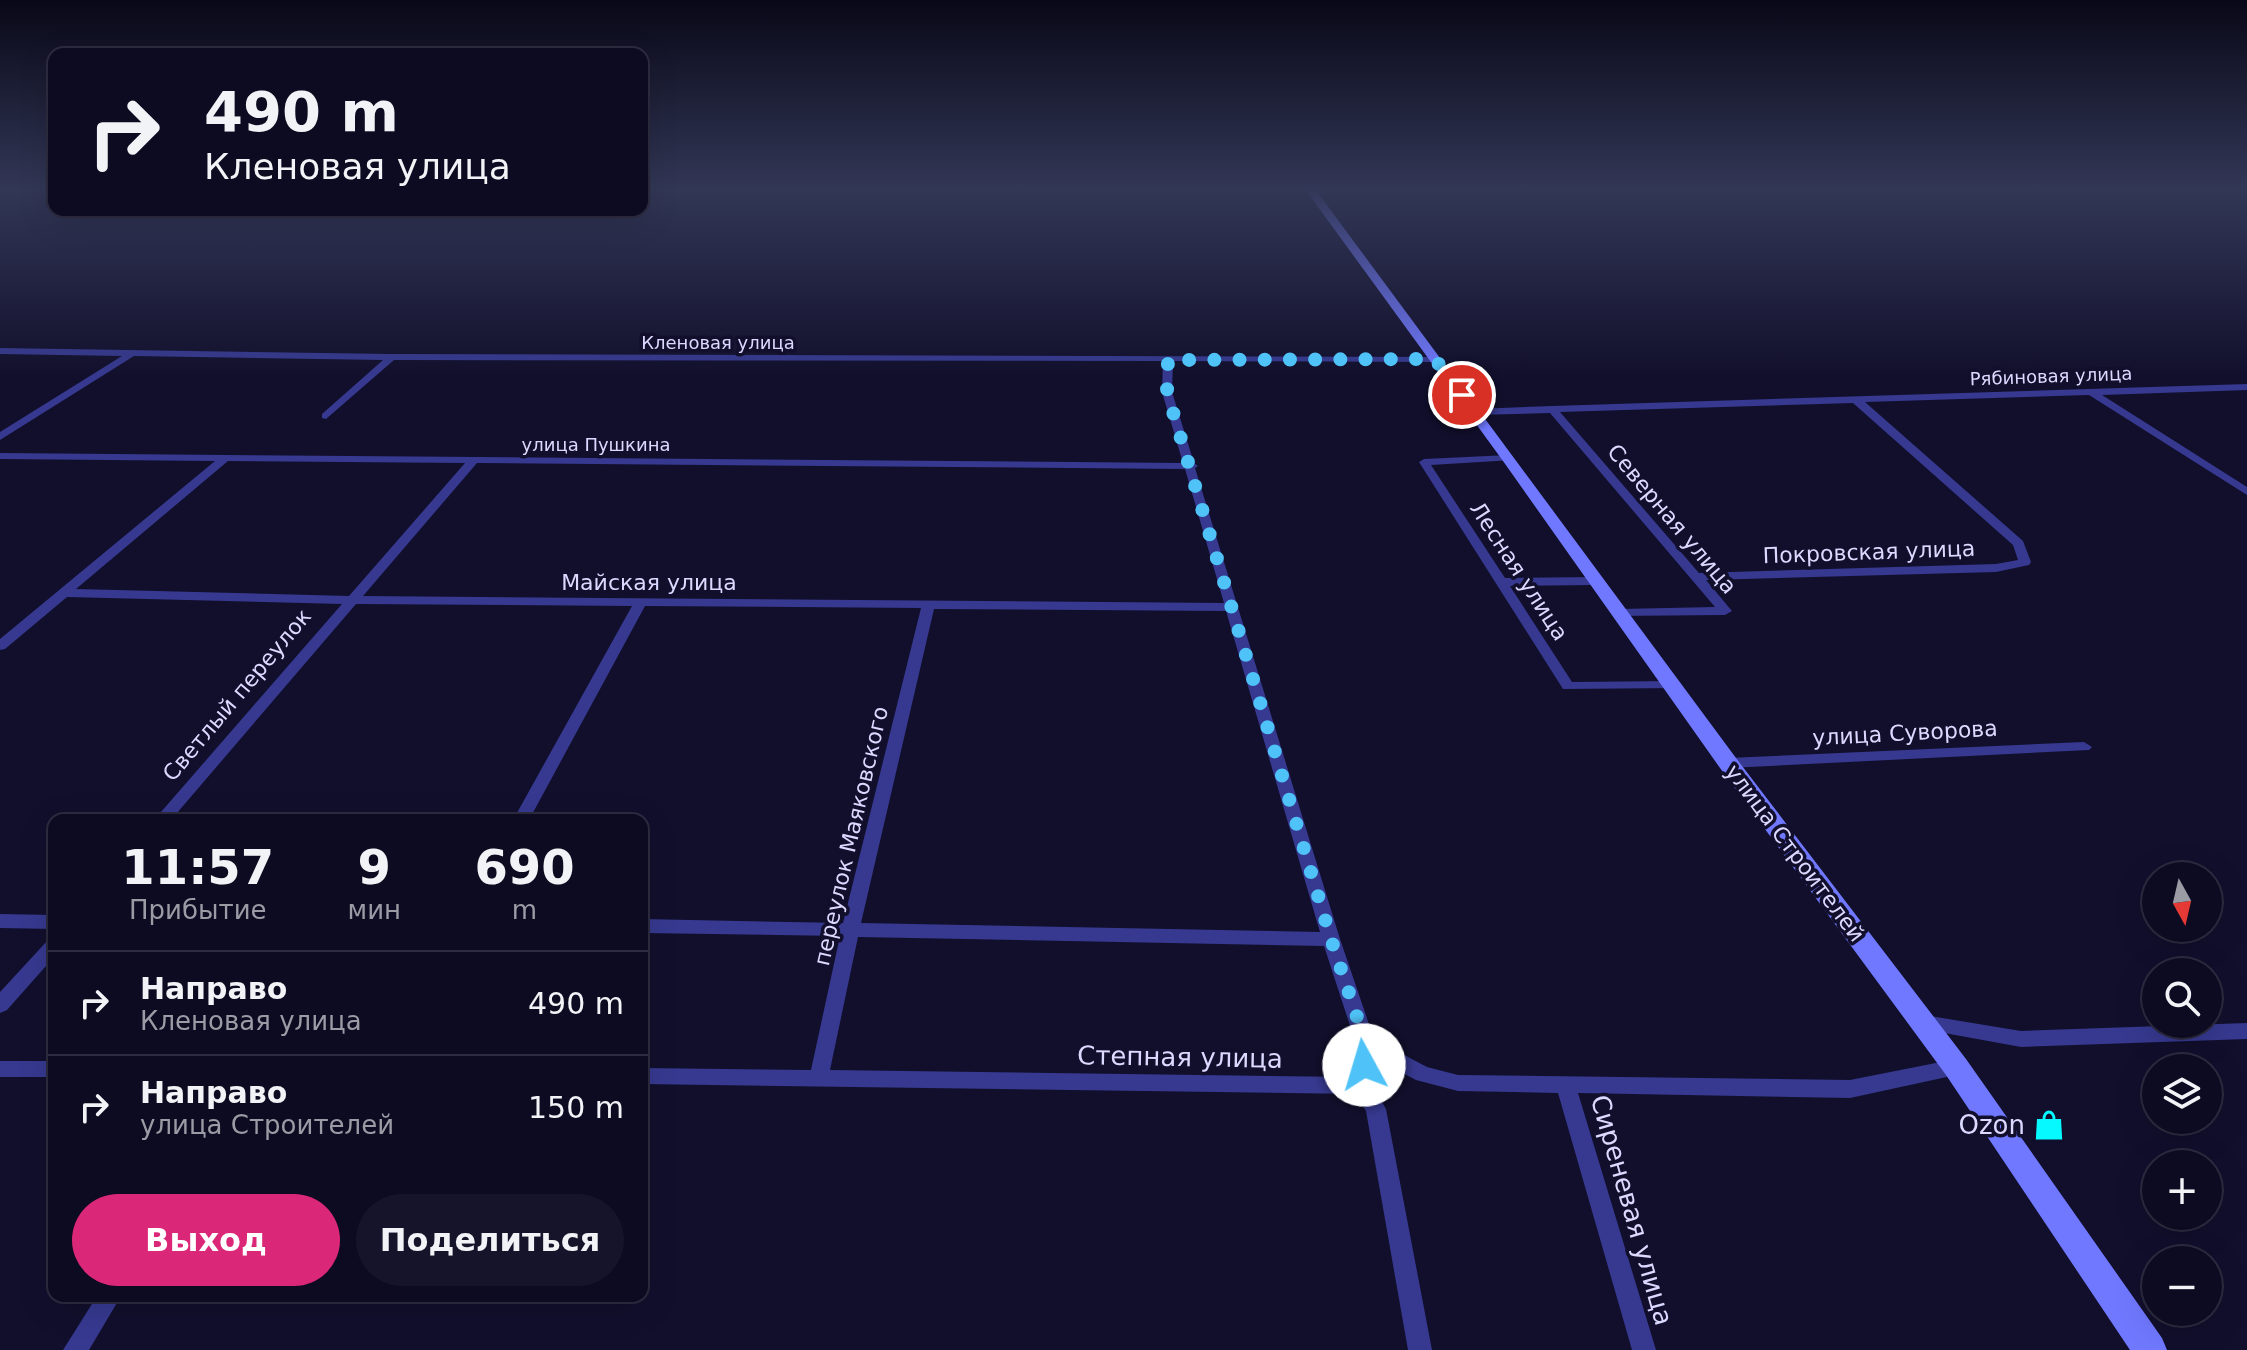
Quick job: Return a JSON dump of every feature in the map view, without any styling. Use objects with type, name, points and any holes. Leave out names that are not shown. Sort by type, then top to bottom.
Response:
[{"type":"main road","name":"улица Строителей","points":[[1356,252],[1728,763],[1956,1067],[2150,1350]]},
{"type":"street","name":"Кленовая улица","points":[[0,351],[392,357],[1435,359]]},
{"type":"street","points":[[0,437],[132,353]]},
{"type":"street","points":[[326,416],[392,357]]},
{"type":"street","points":[[1168,360],[1167,392],[1192,466],[1331,939],[1366,1044],[1362,1086],[1376,1109],[1420,1350]]},
{"type":"street","name":"Рябиновая улица","points":[[1475,412],[2247,387]]},
{"type":"street","points":[[2093,392],[2247,492]]},
{"type":"street","name":"Покровская улица","points":[[1694,577],[1996,568],[2025,562],[2019,544],[1856,400]]},
{"type":"street","name":"Северная улица","points":[[1552,409],[1725,611],[1619,613]]},
{"type":"street","name":"улица Пушкина","points":[[0,456],[1192,466]]},
{"type":"street","name":"Лесная улица","points":[[1509,458],[1424,462],[1504,582],[1568,686],[1673,685]]},
{"type":"street","points":[[0,646],[224,459]]},
{"type":"street","name":"Светлый переулок","points":[[167,814],[349,600],[473,461]]},
{"type":"street","points":[[1504,582],[1596,581]]},
{"type":"street","name":"Майская улица","points":[[64,593],[349,600],[1233,607]]},
{"type":"street","points":[[524,814],[641,602]]},
{"type":"street","name":"переулок Маяковского","points":[[819,1078],[850,932],[929,604]]},
{"type":"street","name":"улица Суворова","points":[[1728,763],[2084,747]]},
{"type":"street","points":[[0,921],[48,922]]},
{"type":"street","points":[[648,926],[1331,939]]},
{"type":"street","points":[[0,1005],[48,952]]},
{"type":"street","points":[[1923,1023],[2021,1039],[2247,1031]]},
{"type":"street","points":[[1366,1044],[1423,1074],[1458,1083],[1850,1089],[1956,1067]]},
{"type":"street","points":[[0,1069],[48,1069]]},
{"type":"street","name":"Степная улица","points":[[648,1076],[1362,1086]]},
{"type":"street","name":"Сиреневая улица","points":[[1566,1085],[1644,1350]]},
{"type":"street","points":[[75,1350],[106,1302]]},
{"type":"place","name":"Ozon","points":[[2049,1125]]},
{"type":"route","points":[[1364,1065],[1366,1044],[1331,939],[1192,466],[1167,392],[1168,360],[1435,359],[1462,395]]}]
